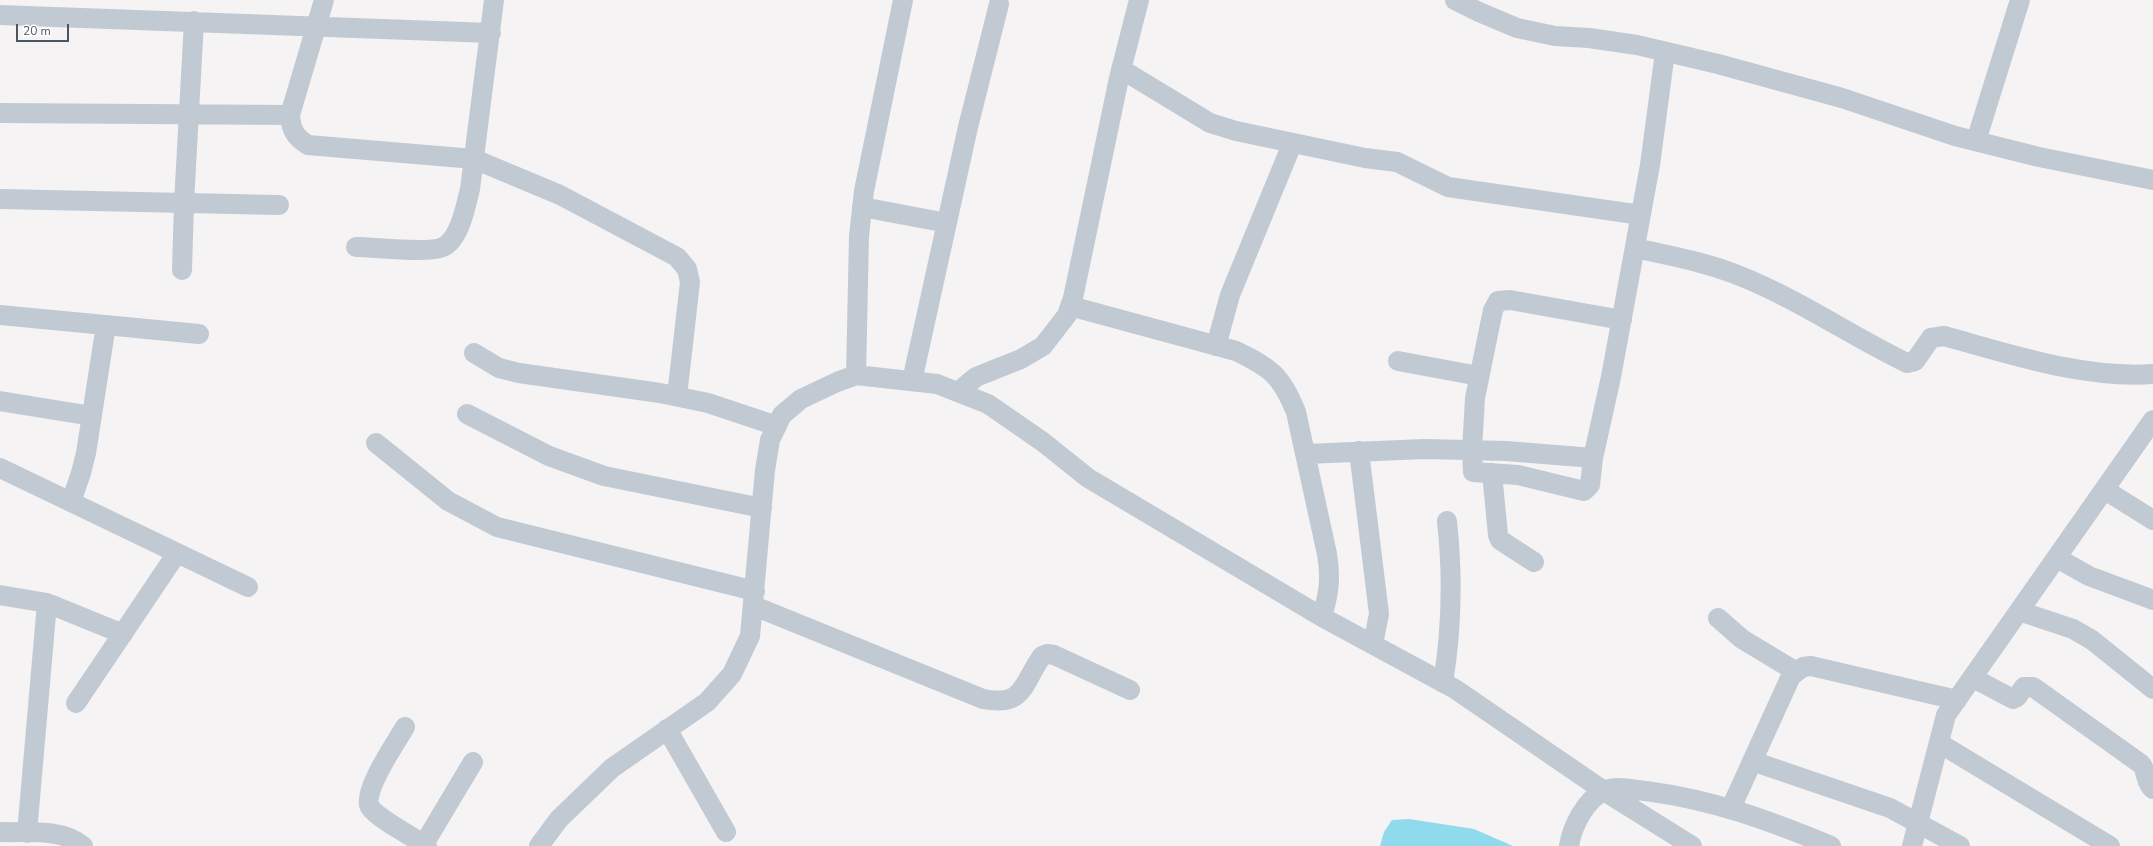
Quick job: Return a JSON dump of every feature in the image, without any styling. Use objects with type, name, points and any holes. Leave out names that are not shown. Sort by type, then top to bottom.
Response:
[{"type":"street","points":[[324,0],[290,115],[291,128],[297,138],[308,144],[474,159],[560,194],[678,258],[687,269],[690,282],[678,396]]},
{"type":"street","points":[[356,247],[428,250],[443,247],[452,238],[463,218],[474,159],[494,0]]},
{"type":"street","points":[[856,376],[859,236],[862,207],[903,0]]},
{"type":"street","points":[[958,392],[976,377],[1021,359],[1042,346],[1067,315],[1121,69],[1139,0]]},
{"type":"street","points":[[1455,0],[1517,28],[1555,36],[1589,38],[1637,45],[1795,84],[1976,141],[2039,157],[2153,180]]},
{"type":"street","points":[[1976,141],[2020,0]]},
{"type":"street","points":[[912,381],[968,127],[999,4]]},
{"type":"street","points":[[0,15],[316,25],[490,33]]},
{"type":"street","points":[[182,270],[188,115],[194,21]]},
{"type":"street","points":[[1622,320],[1510,300],[1498,301],[1493,310],[1478,376],[1472,450],[1473,472],[1518,475],[1584,491],[1590,485],[1593,458],[1622,320],[1650,165],[1665,52]]},
{"type":"street","points":[[1121,69],[1210,123],[1236,131],[1292,144],[1397,162],[1448,187],[1641,214]]},
{"type":"street","points":[[0,113],[290,115]]},
{"type":"street","points":[[1216,346],[1230,295],[1292,144]]},
{"type":"street","points":[[0,199],[279,205]]},
{"type":"street","points":[[862,207],[947,223]]},
{"type":"street","points":[[1635,248],[1706,263],[1741,276],[1777,293],[1907,363],[1915,361],[1931,338],[1944,336],[2076,369],[2110,374],[2153,374]]},
{"type":"street","points":[[1070,306],[1236,351],[1258,362],[1276,374],[1288,391],[1296,412],[1331,575],[1328,598],[1322,617]]},
{"type":"street","points":[[0,315],[199,334]]},
{"type":"street","points":[[71,502],[81,473],[92,416],[106,325]]},
{"type":"street","points":[[474,353],[499,368],[519,373],[558,377],[678,396],[708,403],[777,426]]},
{"type":"street","points":[[1398,361],[1478,376]]},
{"type":"street","points":[[540,846],[559,819],[612,768],[707,702],[732,674],[750,636],[770,440],[782,415],[801,399],[837,382],[856,376],[937,384],[988,404],[1043,442],[1088,478],[1322,617],[1443,683],[1604,791],[1692,846]]},
{"type":"street","points":[[0,401],[92,416]]},
{"type":"street","points":[[467,414],[549,456],[604,476],[762,508]]},
{"type":"street","points":[[1912,846],[1946,715],[1973,678],[1990,650],[2057,558],[2153,420]]},
{"type":"street","points":[[376,443],[448,501],[497,527],[754,598],[983,698],[997,701],[1010,700],[1020,692],[1037,663],[1042,656],[1047,654],[1054,655],[1130,690]]},
{"type":"street","points":[[1306,454],[1425,449],[1472,450],[1593,458]]},
{"type":"street","points":[[1359,451],[1378,614],[1373,644]]},
{"type":"street","points":[[0,468],[248,587]]},
{"type":"street","points":[[1492,473],[1498,535],[1500,540],[1534,562]]},
{"type":"street","points":[[2105,490],[2153,520]]},
{"type":"street","points":[[1443,683],[1449,641],[1452,594],[1451,557],[1447,521]]},
{"type":"street","points":[[76,703],[177,553]]},
{"type":"street","points":[[2057,558],[2089,576],[2153,600]]},
{"type":"street","points":[[0,594],[48,603],[123,634]]},
{"type":"street","points":[[27,833],[48,603]]},
{"type":"street","points":[[2019,611],[2073,629],[2092,640],[2153,689]]},
{"type":"street","points":[[1718,618],[1742,638],[1795,671]]},
{"type":"street","points":[[1730,808],[1791,676],[1795,671],[1803,667],[1811,666],[1957,700]]},
{"type":"street","points":[[1973,678],[2013,698],[2017,697],[2024,687],[2033,687],[2141,764],[2145,769],[2148,784],[2153,789]]},
{"type":"street","points":[[405,727],[374,782],[368,801],[370,807],[378,815],[425,845],[473,762]]},
{"type":"street","points":[[667,729],[726,832]]},
{"type":"street","points":[[1939,743],[2110,846]]},
{"type":"street","points":[[1752,761],[1890,808],[1919,822],[1960,846]]},
{"type":"street","points":[[1569,846],[1583,811],[1594,798],[1604,791],[1620,788],[1693,798],[1730,808],[1831,846]]},
{"type":"street","points":[[0,832],[68,836],[83,846]]},
{"type":"water","points":[[1409,819],[1474,829],[1513,846],[1380,846],[1384,832],[1392,820]]}]
